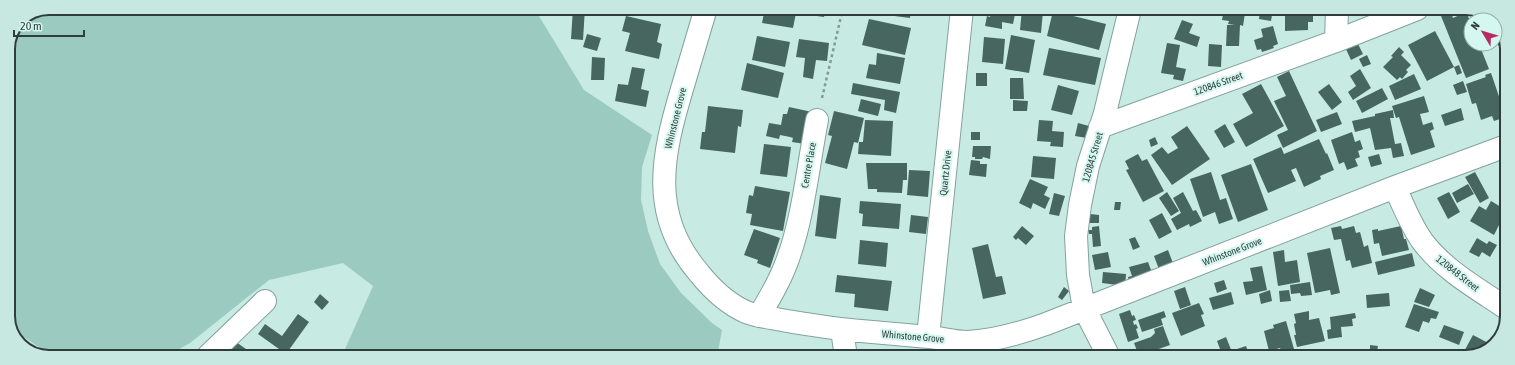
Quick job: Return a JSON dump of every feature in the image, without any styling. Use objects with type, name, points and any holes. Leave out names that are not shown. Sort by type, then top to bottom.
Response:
[{"type":"street","name":"Whinstone Grove","points":[[704,15],[671,126],[666,154],[664,174],[665,199],[670,222],[677,243],[691,264],[706,282],[723,297],[744,311],[759,316],[842,330],[928,337],[967,342],[994,339],[1020,333],[1395,187],[1500,148]]},
{"type":"street","name":"Quartz Drive","points":[[928,337],[961,15]]},
{"type":"street","name":"120845 Street","points":[[1105,350],[1084,308],[1078,275],[1076,236],[1080,205],[1088,166],[1100,127],[1128,15]]},
{"type":"street","points":[[1336,15],[1336,41]]},
{"type":"street","name":"120846 Street","points":[[1100,127],[1336,41],[1402,15]]},
{"type":"street","name":"Centre Place","points":[[759,316],[779,282],[797,229],[816,120]]},
{"type":"street","name":"120848 Street","points":[[1395,187],[1422,242],[1442,263],[1500,304]]},
{"type":"street","points":[[214,350],[265,301]]},
{"type":"street","points":[[842,330],[845,350]]},
{"type":"path","points":[[816,120],[841,15]]},
{"type":"green space","points":[[48,15],[538,15],[584,90],[652,135],[642,167],[641,200],[648,231],[660,264],[681,293],[712,323],[722,330],[718,350],[345,350],[373,286],[343,263],[269,280],[190,343],[178,350],[41,349],[21,335],[15,319],[15,48],[18,36],[25,25],[36,18]]},
{"type":"building","points":[[573,15],[585,15],[583,40],[571,39]]},
{"type":"building","points":[[764,15],[796,15],[793,28],[762,23]]},
{"type":"building","points":[[810,15],[824,15],[824,17]]},
{"type":"building","points":[[887,15],[910,15],[910,18]]},
{"type":"building","points":[[990,15],[1015,15],[1013,24],[1002,22],[1002,29],[985,26],[987,16],[990,17]]},
{"type":"building","points":[[1021,15],[1043,15],[1041,33],[1020,30]]},
{"type":"building","points":[[1052,15],[1069,15],[1106,24],[1099,50],[1047,36]]},
{"type":"building","points":[[1223,15],[1245,15],[1243,26],[1240,25],[1239,46],[1226,46],[1227,25],[1235,25],[1228,24],[1229,21],[1222,20]]},
{"type":"building","points":[[1259,15],[1272,15],[1271,21],[1259,19]]},
{"type":"building","points":[[1285,15],[1313,15],[1313,22],[1308,22],[1308,30],[1285,31]]},
{"type":"building","points":[[1444,15],[1452,15],[1453,18],[1463,15],[1463,52],[1482,52],[1489,69],[1466,78],[1441,16]]},
{"type":"building","points":[[626,16],[661,24],[657,42],[662,44],[659,59],[625,51],[630,33],[622,31]]},
{"type":"building","points":[[869,19],[911,28],[905,55],[862,45]]},
{"type":"building","points":[[1182,20],[1193,24],[1189,33],[1200,37],[1197,47],[1174,39]]},
{"type":"building","points":[[1273,26],[1278,44],[1273,46],[1274,48],[1262,52],[1261,49],[1257,50],[1254,40],[1263,37],[1261,29]]},
{"type":"building","points":[[1435,31],[1454,67],[1427,81],[1408,45]]},
{"type":"building","points":[[587,34],[601,38],[597,51],[583,47]]},
{"type":"building","points":[[1011,35],[1035,40],[1029,73],[1005,69]]},
{"type":"building","points":[[757,36],[790,42],[785,67],[752,60]]},
{"type":"building","points":[[984,37],[1005,39],[1003,64],[982,62]]},
{"type":"building","points":[[799,39],[829,43],[827,61],[816,60],[813,79],[803,77],[805,58],[796,57]]},
{"type":"building","points":[[1167,43],[1180,45],[1176,67],[1186,69],[1183,81],[1173,79],[1174,75],[1161,73]]},
{"type":"building","points":[[1209,44],[1222,45],[1221,67],[1208,66]]},
{"type":"building","points":[[1358,44],[1363,54],[1351,60],[1346,49]]},
{"type":"building","points":[[1399,47],[1404,52],[1401,55],[1411,65],[1406,70],[1408,72],[1402,79],[1400,77],[1397,80],[1383,67],[1393,57],[1391,56]]},
{"type":"building","points":[[1049,48],[1101,58],[1095,85],[1043,75]]},
{"type":"building","points":[[877,53],[905,58],[900,84],[866,78],[869,64],[876,65]]},
{"type":"building","points":[[1367,55],[1371,64],[1363,67],[1359,59]]},
{"type":"building","points":[[592,57],[605,58],[604,80],[591,80]]},
{"type":"building","points":[[747,63],[784,73],[778,98],[741,90]]},
{"type":"building","points":[[1459,65],[1462,73],[1457,75],[1454,67]]},
{"type":"building","points":[[632,67],[645,69],[641,89],[649,91],[646,107],[615,101],[618,84],[628,85]]},
{"type":"building","points":[[1360,69],[1371,88],[1353,100],[1348,92],[1356,86],[1350,76]]},
{"type":"building","points":[[1289,71],[1317,131],[1283,148],[1277,135],[1288,130],[1274,101],[1286,96],[1277,77]]},
{"type":"building","points":[[976,73],[987,73],[987,86],[976,86]]},
{"type":"building","points":[[1491,73],[1500,99],[1500,119],[1494,121],[1492,116],[1481,120],[1476,103],[1472,104],[1466,84],[1486,77],[1485,75]]},
{"type":"building","points":[[1414,74],[1421,89],[1395,100],[1389,86]]},
{"type":"building","points":[[1010,78],[1023,78],[1024,99],[1010,99]]},
{"type":"building","points":[[1463,81],[1467,92],[1457,95],[1453,85]]},
{"type":"building","points":[[853,83],[900,92],[896,113],[884,110],[885,100],[851,94]]},
{"type":"building","points":[[1261,84],[1284,126],[1246,147],[1233,124],[1253,113],[1242,94]]},
{"type":"building","points":[[1329,84],[1342,102],[1332,110],[1318,92]]},
{"type":"building","points":[[1058,85],[1079,91],[1072,115],[1051,110]]},
{"type":"building","points":[[1382,88],[1388,99],[1362,113],[1356,101]]},
{"type":"building","points":[[1424,96],[1429,112],[1420,114],[1423,125],[1432,122],[1434,129],[1430,131],[1435,147],[1411,155],[1399,117],[1396,118],[1392,106]]},
{"type":"building","points":[[861,99],[881,104],[878,116],[858,111]]},
{"type":"building","points":[[1013,100],[1028,101],[1027,111],[1013,111]]},
{"type":"building","points":[[708,106],[743,110],[741,127],[738,126],[735,153],[700,149],[702,132],[705,132]]},
{"type":"building","points":[[789,107],[812,112],[805,144],[792,142],[793,138],[790,137],[780,135],[779,139],[766,136],[769,123],[781,125],[783,114],[787,114]]},
{"type":"building","points":[[1461,108],[1464,120],[1445,126],[1441,115]]},
{"type":"building","points":[[1393,110],[1394,118],[1390,118],[1395,144],[1401,143],[1404,156],[1393,158],[1391,148],[1375,150],[1370,128],[1355,132],[1352,121]]},
{"type":"building","points":[[834,111],[864,118],[858,143],[854,142],[847,169],[825,163],[832,136],[828,135]]},
{"type":"building","points":[[1337,112],[1342,124],[1321,132],[1316,120]]},
{"type":"building","points":[[865,120],[893,121],[891,156],[858,154],[859,142],[863,142]]},
{"type":"building","points":[[1039,120],[1053,121],[1052,131],[1064,132],[1063,147],[1050,146],[1051,142],[1037,141]]},
{"type":"building","points":[[1078,123],[1089,126],[1087,138],[1075,136]]},
{"type":"building","points":[[1225,124],[1235,142],[1224,148],[1214,131]]},
{"type":"building","points":[[1187,126],[1210,159],[1172,185],[1151,155],[1162,147],[1168,154],[1178,148],[1171,137]]},
{"type":"building","points":[[971,132],[980,132],[980,140],[971,140]]},
{"type":"building","points":[[1352,132],[1355,142],[1360,140],[1363,149],[1358,151],[1360,157],[1355,159],[1358,166],[1347,170],[1344,162],[1339,164],[1331,140]]},
{"type":"building","points":[[1155,137],[1158,144],[1151,147],[1149,140]]},
{"type":"building","points":[[1319,139],[1334,170],[1320,176],[1321,179],[1304,187],[1296,168],[1291,170],[1296,181],[1268,193],[1253,159],[1281,147],[1284,154]]},
{"type":"building","points":[[764,144],[791,147],[787,177],[760,174]]},
{"type":"building","points":[[973,146],[991,146],[990,159],[983,157],[982,159],[975,159],[975,157],[972,157]]},
{"type":"building","points":[[1138,154],[1142,161],[1147,159],[1164,191],[1143,202],[1126,170],[1129,169],[1125,161]]},
{"type":"building","points":[[1379,154],[1382,164],[1371,167],[1368,157]]},
{"type":"building","points":[[1033,156],[1056,158],[1054,179],[1031,177]]},
{"type":"building","points":[[971,160],[980,161],[980,164],[987,164],[986,177],[969,175]]},
{"type":"building","points":[[866,163],[907,163],[907,180],[903,180],[902,193],[877,192],[877,189],[868,189]]},
{"type":"building","points":[[1251,164],[1268,210],[1238,222],[1221,175]]},
{"type":"building","points":[[909,170],[930,171],[928,197],[907,195]]},
{"type":"building","points":[[1211,172],[1220,200],[1226,198],[1233,219],[1219,224],[1215,212],[1203,217],[1190,179]]},
{"type":"building","points":[[1475,172],[1489,198],[1480,203],[1465,177]]},
{"type":"building","points":[[1030,179],[1048,187],[1044,195],[1050,198],[1045,209],[1033,203],[1031,209],[1019,203]]},
{"type":"building","points":[[1468,184],[1474,194],[1457,203],[1452,193]]},
{"type":"building","points":[[755,186],[790,192],[783,231],[750,225],[752,214],[746,213],[749,195],[753,196]]},
{"type":"building","points":[[1167,192],[1179,211],[1171,216],[1159,198]]},
{"type":"building","points":[[1183,192],[1193,211],[1196,210],[1202,221],[1190,227],[1189,224],[1177,230],[1171,219],[1181,213],[1173,198]]},
{"type":"building","points":[[1449,192],[1460,212],[1448,219],[1437,198]]},
{"type":"building","points":[[1054,193],[1065,196],[1059,216],[1049,214]]},
{"type":"building","points":[[820,195],[841,198],[836,239],[815,236]]},
{"type":"building","points":[[860,201],[901,204],[899,229],[862,226],[863,214],[859,213]]},
{"type":"building","points":[[1491,201],[1500,206],[1500,223],[1494,235],[1470,221],[1479,206],[1486,210]]},
{"type":"building","points":[[1115,202],[1121,202],[1120,210],[1114,210]]},
{"type":"building","points":[[1162,213],[1172,232],[1159,239],[1149,220]]},
{"type":"building","points":[[1090,214],[1099,215],[1099,223],[1088,223]]},
{"type":"building","points":[[911,215],[928,217],[926,234],[909,232]]},
{"type":"building","points":[[1022,226],[1034,236],[1026,245],[1018,238],[1016,240],[1013,237]]},
{"type":"building","points":[[1099,226],[1101,246],[1093,247],[1092,234],[1089,234],[1088,230],[1092,230],[1092,227]]},
{"type":"building","points":[[1341,226],[1342,229],[1354,226],[1356,233],[1360,232],[1364,247],[1368,245],[1372,263],[1352,268],[1350,260],[1346,261],[1341,239],[1334,240],[1331,228]]},
{"type":"building","points":[[1401,226],[1404,239],[1406,239],[1409,250],[1382,256],[1379,243],[1374,244],[1372,230],[1378,229],[1378,231]]},
{"type":"building","points":[[754,229],[780,238],[770,268],[757,263],[758,260],[744,255]]},
{"type":"building","points":[[1135,237],[1140,247],[1133,250],[1129,239]]},
{"type":"building","points":[[1477,238],[1487,244],[1489,241],[1497,245],[1490,257],[1482,252],[1479,257],[1469,252]]},
{"type":"building","points":[[860,240],[888,243],[886,267],[858,264]]},
{"type":"building","points":[[988,244],[996,277],[1002,276],[1006,294],[983,299],[972,248]]},
{"type":"building","points":[[1330,248],[1340,293],[1331,295],[1330,290],[1315,293],[1307,253]]},
{"type":"building","points":[[1168,250],[1174,266],[1160,272],[1154,256]]},
{"type":"building","points":[[1284,250],[1285,262],[1297,260],[1300,282],[1278,286],[1273,252]]},
{"type":"building","points":[[1108,252],[1111,267],[1095,270],[1092,255]]},
{"type":"building","points":[[1412,253],[1415,266],[1378,275],[1375,262]]},
{"type":"building","points":[[1148,262],[1151,270],[1156,269],[1158,276],[1130,284],[1128,277],[1132,276],[1129,267]]},
{"type":"building","points":[[1262,266],[1267,290],[1246,295],[1243,282],[1253,281],[1250,268]]},
{"type":"building","points":[[1103,272],[1126,274],[1125,286],[1102,283]]},
{"type":"building","points":[[837,275],[892,281],[888,311],[854,307],[855,294],[835,292]]},
{"type":"building","points":[[1224,280],[1227,289],[1217,293],[1214,283]]},
{"type":"building","points":[[1310,282],[1312,295],[1301,296],[1300,293],[1291,294],[1290,285]]},
{"type":"building","points":[[1064,287],[1069,291],[1062,300],[1058,297]]},
{"type":"building","points":[[1185,287],[1191,305],[1180,309],[1174,291]]},
{"type":"building","points":[[1420,288],[1435,295],[1429,307],[1414,302]]},
{"type":"building","points":[[1270,290],[1272,301],[1261,304],[1259,294]]},
{"type":"building","points":[[1289,290],[1291,301],[1280,302],[1279,291]]},
{"type":"building","points":[[1231,292],[1234,304],[1213,310],[1209,298]]},
{"type":"building","points":[[1389,293],[1390,306],[1367,308],[1366,295]]},
{"type":"building","points":[[320,294],[329,302],[322,310],[314,302]]},
{"type":"building","points":[[1199,303],[1204,314],[1201,315],[1205,326],[1181,336],[1172,313]]},
{"type":"building","points":[[1414,304],[1439,312],[1436,319],[1431,318],[1429,323],[1423,321],[1419,332],[1405,327]]},
{"type":"building","points":[[1130,310],[1132,316],[1134,315],[1136,320],[1133,321],[1134,325],[1136,324],[1138,328],[1136,329],[1139,338],[1128,342],[1119,314]]},
{"type":"building","points":[[1164,311],[1166,317],[1161,319],[1163,325],[1142,332],[1138,320]]},
{"type":"building","points":[[1309,311],[1309,320],[1319,318],[1325,341],[1297,347],[1294,335],[1296,335],[1294,324],[1296,323],[1294,314]]},
{"type":"building","points":[[1355,313],[1356,318],[1352,319],[1353,326],[1341,327],[1342,337],[1328,339],[1327,330],[1331,329],[1330,317]]},
{"type":"building","points":[[298,314],[309,322],[289,350],[280,350],[258,334],[265,324],[282,336]]},
{"type":"building","points":[[1286,321],[1294,349],[1281,350],[1280,348],[1269,350],[1264,331],[1274,328],[1273,325]]},
{"type":"building","points":[[1444,325],[1464,332],[1459,345],[1439,337]]},
{"type":"building","points":[[1163,326],[1170,345],[1156,350],[1137,350],[1134,343],[1151,337],[1155,333],[1154,329]]},
{"type":"building","points":[[1473,335],[1488,343],[1473,349],[1465,350]]},
{"type":"building","points":[[1226,337],[1231,350],[1220,350],[1217,341]]},
{"type":"building","points":[[236,342],[247,350],[230,350]]},
{"type":"building","points":[[1370,345],[1378,346],[1377,350],[1370,350]]},
{"type":"building","points":[[1246,346],[1247,350],[1234,350]]}]
